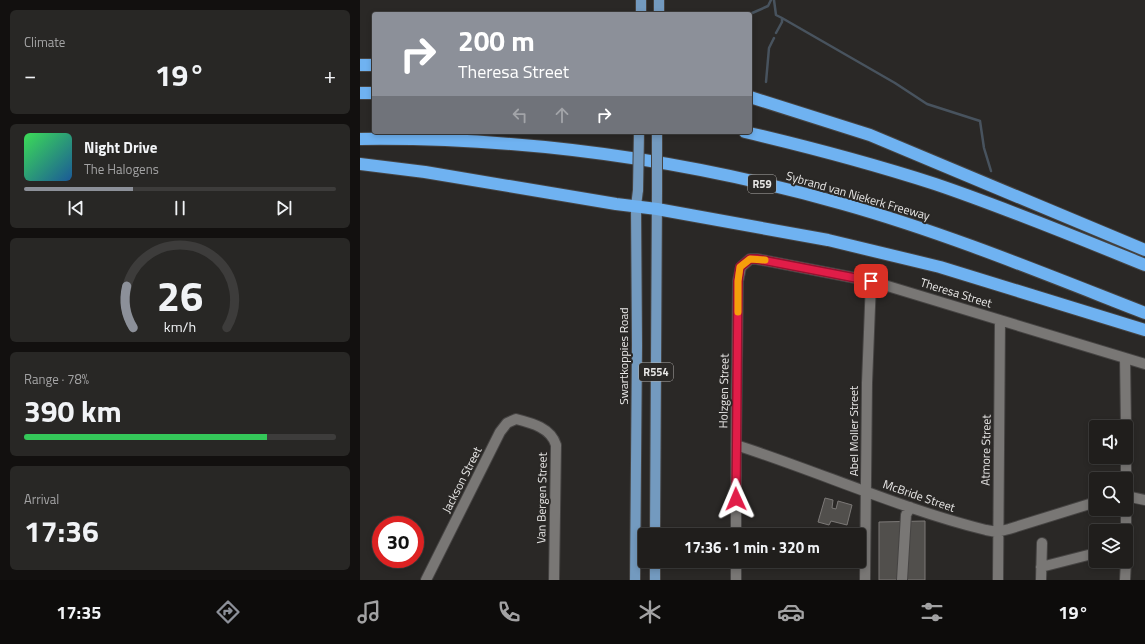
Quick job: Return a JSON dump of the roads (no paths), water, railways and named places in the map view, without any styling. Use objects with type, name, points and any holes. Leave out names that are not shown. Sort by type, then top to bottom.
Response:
[{"type":"highway","points":[[360,65],[372,64]]},
{"type":"highway","points":[[360,93],[372,93]]},
{"type":"highway","points":[[752,98],[882,139],[1145,250]]},
{"type":"highway","points":[[752,134],[839,155],[929,182],[1007,210],[1145,265]]},
{"type":"highway","name":"Sybrand van Niekerk Freeway","points":[[360,139],[454,141],[578,151],[702,171],[751,181],[844,204],[936,233],[1018,263],[1145,313]]},
{"type":"highway","points":[[360,164],[425,172],[595,201],[657,208],[828,240],[954,272],[1145,330]]},
{"type":"main road","points":[[640,12],[641,0]]},
{"type":"main road","points":[[659,0],[659,12]]},
{"type":"main road","name":"Swartkoppies Road","points":[[635,580],[637,346],[636,206],[638,190],[639,134]]},
{"type":"main road","name":"R554","points":[[655,528],[658,134]]},
{"type":"main road","points":[[655,568],[655,580]]},
{"type":"street","name":"Theresa Street","points":[[757,259],[871,281],[1145,364]]},
{"type":"street","name":"Holzgen Street","points":[[736,528],[739,271],[745,262],[757,259]]},
{"type":"street","name":"Abel Moller Street","points":[[866,580],[867,383],[871,281]]},
{"type":"street","name":"Atmore Street","points":[[998,580],[997,532],[1000,320]]},
{"type":"street","points":[[1125,358],[1126,420]]},
{"type":"street","name":"Jackson Street","points":[[426,580],[504,427],[511,420],[516,419],[538,426]]},
{"type":"street","name":"Van Bergen Street","points":[[538,426],[550,434],[554,440],[556,449],[554,580]]},
{"type":"street","name":"McBride Street","points":[[736,445],[788,462],[910,507],[972,527],[997,532],[1089,504]]},
{"type":"street","points":[[1133,497],[1145,500]]},
{"type":"street","points":[[902,580],[906,515],[910,507]]},
{"type":"street","points":[[1041,580],[1042,543]]},
{"type":"street","points":[[1042,566],[1089,555]]},
{"type":"street","points":[[736,568],[736,580]]},
{"type":"street","points":[[1125,580],[1126,568]]},
{"type":"waterway","points":[[752,13],[768,6],[771,0]]},
{"type":"waterway","points":[[774,0],[776,15],[782,18],[782,22],[776,33]]},
{"type":"waterway","points":[[782,18],[895,83],[927,104],[980,121],[984,148],[991,171]]},
{"type":"waterway","points":[[766,82],[769,48],[774,38]]}]
